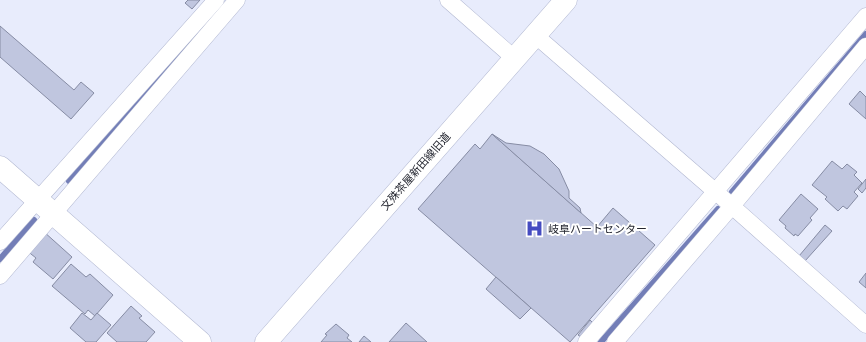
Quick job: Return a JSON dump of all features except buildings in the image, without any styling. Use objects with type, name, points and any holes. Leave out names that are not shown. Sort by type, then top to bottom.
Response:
[{"type":"street","points":[[0,242],[216,0]]},
{"type":"street","points":[[0,276],[237,0]]},
{"type":"street","points":[[448,0],[514,58]]},
{"type":"street","name":"文殊茶屋新田線旧道","points":[[266,342],[566,0]]},
{"type":"street","points":[[586,342],[866,16]]},
{"type":"street","points":[[535,36],[716,192],[866,325]]},
{"type":"street","points":[[615,342],[732,206],[866,46]]},
{"type":"street","points":[[0,167],[200,342]]},
{"type":"waterway","points":[[69,181],[219,9]]},
{"type":"waterway","points":[[732,192],[866,34]]},
{"type":"waterway","points":[[601,342],[718,209]]},
{"type":"waterway","points":[[0,259],[34,220]]},
{"type":"place","name":"岐阜ハートセンター","points":[[535,228]]}]
